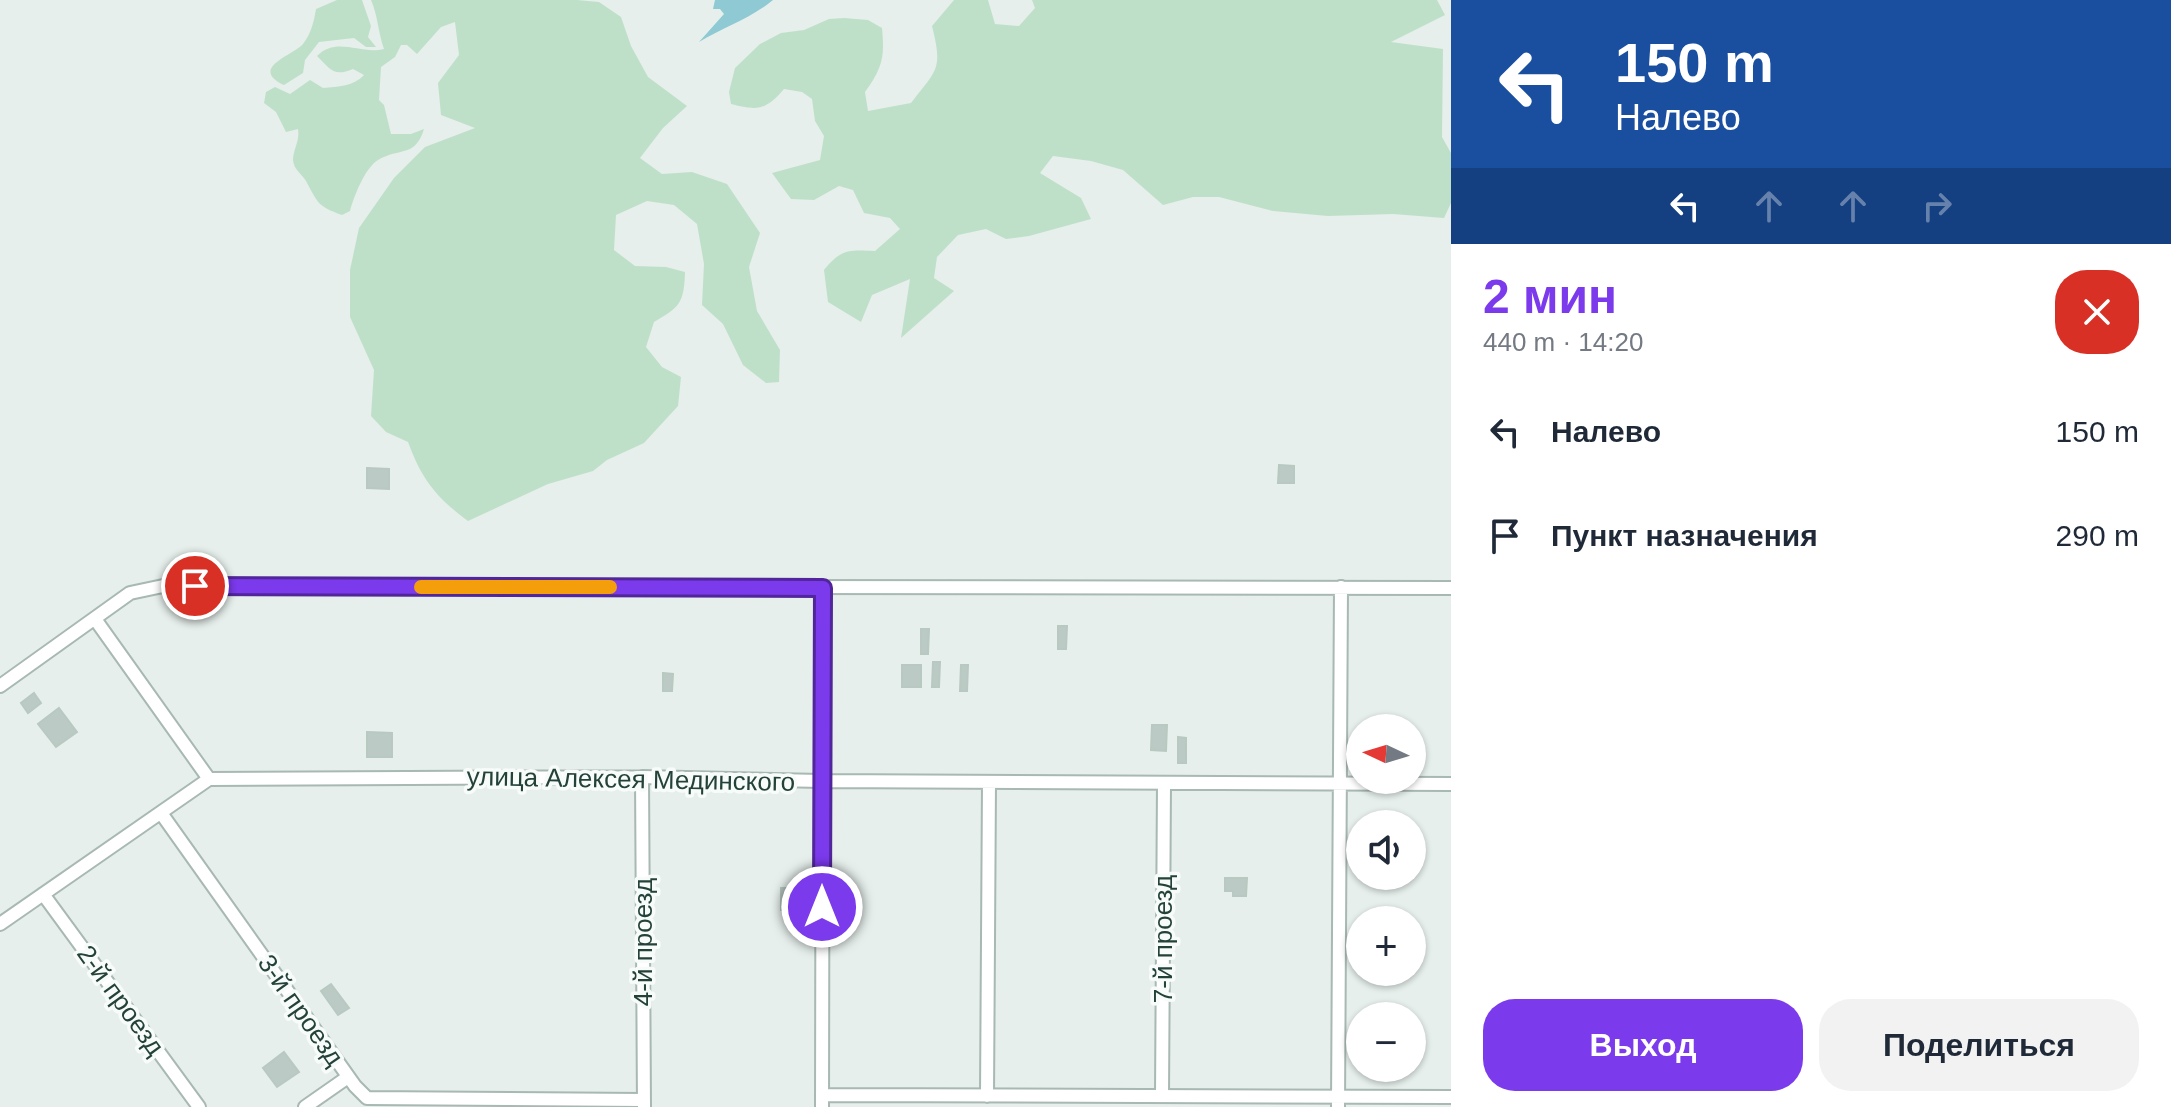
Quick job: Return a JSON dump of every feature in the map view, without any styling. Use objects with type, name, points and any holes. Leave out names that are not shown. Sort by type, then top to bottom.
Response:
[{"type":"street","points":[[0,686],[130,593],[163,586],[1451,588]]},
{"type":"street","points":[[1338,1102],[1341,587]]},
{"type":"street","points":[[823,588],[822,1101],[987,1096],[1162,1096],[1338,1102],[1451,1099],[1451,1107]]},
{"type":"street","points":[[0,924],[209,779],[95,619]]},
{"type":"street","name":"улица Алексея Мединского","points":[[209,779],[642,777],[989,783],[1451,784]]},
{"type":"street","name":"4-й проезд","points":[[642,777],[644,1103]]},
{"type":"street","points":[[987,1096],[989,783]]},
{"type":"street","name":"7-й проезд","points":[[1162,1096],[1164,783]]},
{"type":"street","name":"3-й проезд","points":[[161,813],[348,1077],[367,1098],[644,1103]]},
{"type":"street","name":"2-й проезд","points":[[43,894],[199,1107]]},
{"type":"street","points":[[305,1107],[348,1077]]},
{"type":"green space","points":[[337,0],[362,0],[371,26],[368,37],[376,47],[366,47],[354,38],[319,42],[305,60],[303,73],[284,85],[274,79],[272,67],[303,44],[316,9]]},
{"type":"green space","points":[[371,0],[577,0],[599,2],[621,17],[631,46],[648,77],[687,106],[663,128],[640,158],[662,174],[692,172],[727,184],[760,233],[749,267],[757,311],[780,350],[779,382],[766,383],[743,365],[723,324],[702,305],[704,264],[697,224],[674,205],[647,201],[616,215],[614,250],[635,266],[666,267],[685,272],[679,303],[654,322],[646,347],[662,367],[681,377],[678,406],[644,443],[607,460],[593,471],[548,484],[468,521],[447,504],[431,487],[408,442],[386,432],[371,416],[374,370],[350,317],[350,270],[359,228],[394,178],[425,147],[475,128],[441,115],[438,83],[459,55],[455,22],[441,27],[417,54],[407,45],[401,45],[395,57],[381,67],[379,100],[384,105],[391,134],[411,134],[424,129],[411,148],[373,164],[361,183],[350,211],[342,215],[319,203],[295,166],[293,156],[298,129],[286,132],[276,112],[264,103],[266,92],[275,87],[290,94],[310,80],[323,88],[351,84],[360,79],[364,75],[353,69],[333,71],[317,56],[333,47],[384,49]]},
{"type":"green space","points":[[954,0],[988,0],[995,24],[1019,26],[1035,8],[1032,0],[1437,0],[1445,15],[1391,42],[1443,49],[1442,137],[1451,153],[1451,203],[1444,218],[1393,214],[1328,216],[1273,211],[1219,197],[1193,197],[1163,205],[1123,170],[1091,161],[1053,156],[1040,173],[1081,198],[1091,219],[1006,239],[986,229],[958,235],[937,257],[934,278],[954,291],[901,338],[910,279],[872,295],[861,322],[828,302],[824,270],[846,252],[875,251],[900,229],[890,218],[864,213],[853,190],[839,186],[814,200],[791,199],[772,173],[820,160],[824,136],[815,121],[812,99],[802,92],[784,89],[761,107],[731,104],[729,92],[735,68],[760,44],[781,33],[804,30],[829,19],[868,20],[882,28],[883,47],[879,69],[865,92],[868,111],[911,103],[932,75],[937,61],[932,26]]},
{"type":"water","points":[[715,0],[773,0],[699,42],[724,14],[720,9],[713,9]]},
{"type":"building","points":[[1279,465],[1294,466],[1294,483],[1278,483]]},
{"type":"building","points":[[367,468],[389,469],[389,489],[367,488]]},
{"type":"building","points":[[1058,626],[1067,626],[1066,649],[1058,649]]},
{"type":"building","points":[[921,629],[929,629],[928,654],[921,654]]},
{"type":"building","points":[[933,662],[940,662],[939,687],[932,687]]},
{"type":"building","points":[[902,665],[921,665],[921,687],[902,687]]},
{"type":"building","points":[[961,665],[968,665],[967,691],[960,691]]},
{"type":"building","points":[[663,673],[673,674],[672,691],[663,691]]},
{"type":"building","points":[[34,693],[41,703],[28,713],[21,703]]},
{"type":"building","points":[[59,708],[77,732],[56,747],[38,724]]},
{"type":"building","points":[[1152,725],[1167,725],[1166,751],[1151,750]]},
{"type":"building","points":[[367,732],[392,733],[392,757],[367,757]]},
{"type":"building","points":[[1178,737],[1186,738],[1186,763],[1178,763]]},
{"type":"building","points":[[1225,878],[1247,878],[1246,896],[1233,896],[1233,891],[1225,891]]},
{"type":"building","points":[[781,888],[790,888],[790,910],[781,910]]},
{"type":"building","points":[[331,984],[349,1008],[338,1015],[321,991]]},
{"type":"building","points":[[284,1052],[299,1072],[277,1087],[263,1068]]},
{"type":"slow traffic","points":[[421,587],[610,587]]},
{"type":"route","points":[[195,586],[823,588],[822,907]]}]
